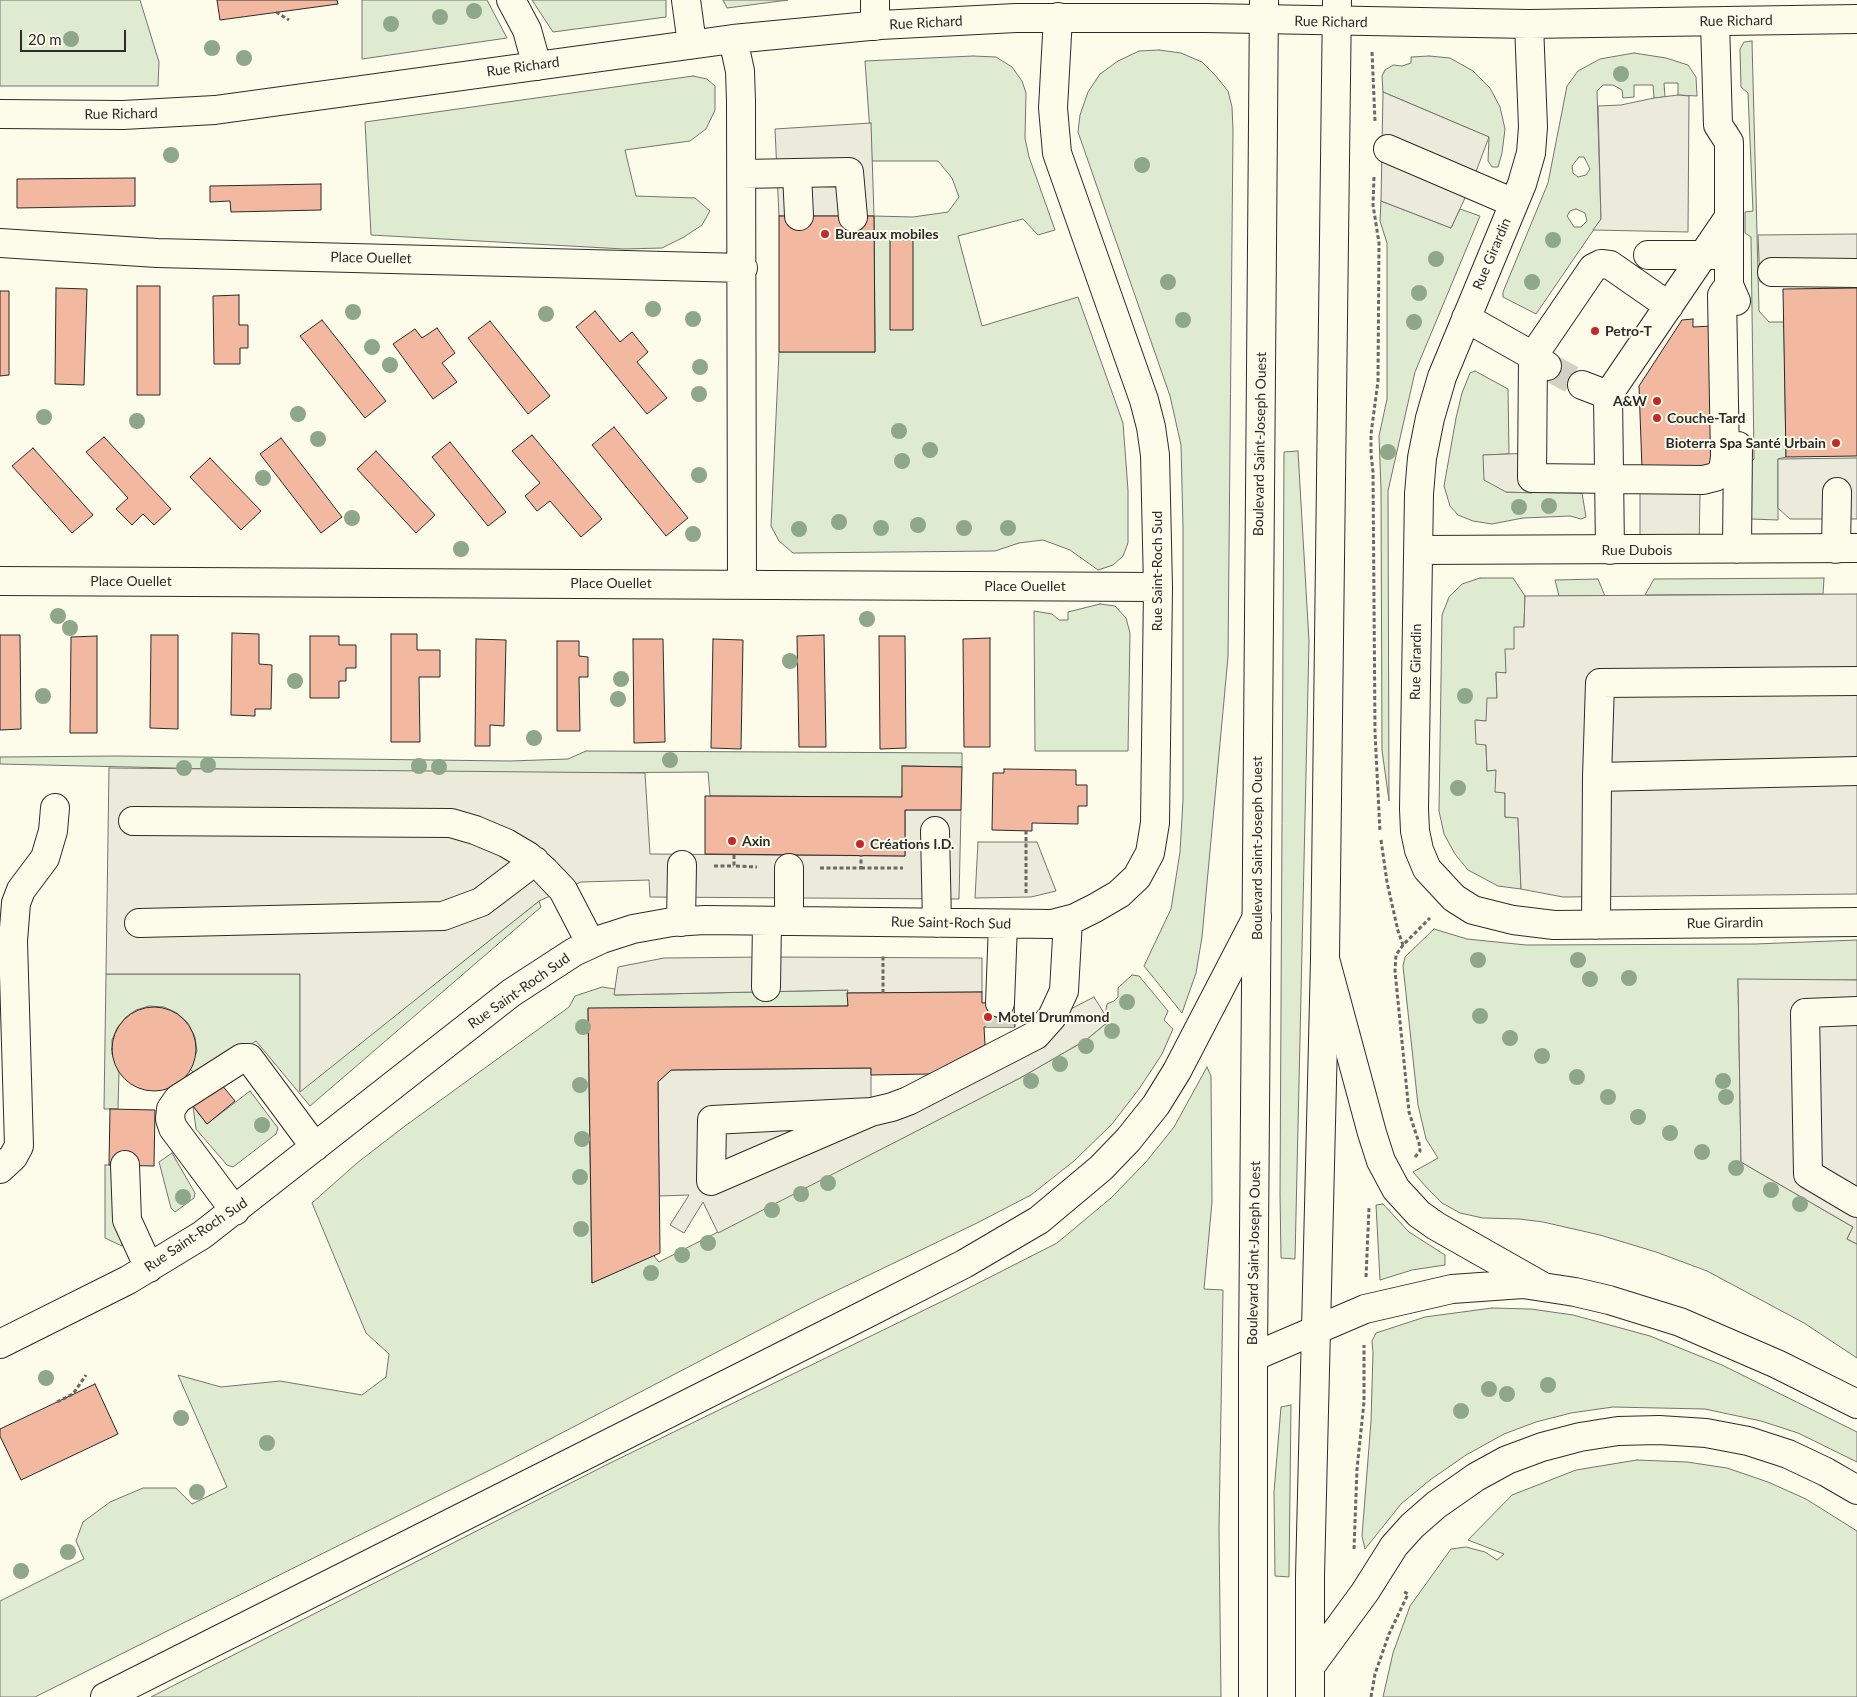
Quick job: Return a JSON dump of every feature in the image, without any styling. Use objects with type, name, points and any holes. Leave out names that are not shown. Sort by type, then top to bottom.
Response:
[{"type":"main road","points":[[511,0],[527,30],[537,66]]},
{"type":"main road","points":[[686,0],[692,44]]},
{"type":"main road","name":"Rue Richard","points":[[0,114],[161,114],[215,110],[733,39],[875,13],[1016,9],[1058,17],[1131,9],[1337,11],[1529,24],[1617,11],[1714,22],[1857,19]]},
{"type":"main road","name":"Boulevard Saint-Joseph Ouest","points":[[1253,1697],[1253,1357],[1263,10]]},
{"type":"main road","points":[[1310,1697],[1310,1567],[1325,959],[1337,11]]},
{"type":"main road","name":"Rue Saint-Roch Sud","points":[[0,1344],[149,1268],[235,1211],[511,993],[542,971],[591,944],[633,929],[681,922],[778,921],[1052,924],[1082,915],[1119,894],[1137,877],[1150,853],[1155,823],[1158,588],[1156,481],[1151,427],[1144,400],[1073,202],[1054,138],[1053,108],[1058,17]]},
{"type":"main road","points":[[1610,550],[1608,395],[1669,306],[1716,255],[1729,217],[1729,142],[1718,125],[1714,22]]},
{"type":"main road","name":"Rue Girardin","points":[[1529,24],[1533,127],[1531,153],[1514,203],[1442,377],[1430,418],[1420,485],[1415,831],[1419,850],[1427,869],[1454,898],[1473,910],[1495,917],[1554,925],[1857,922]]},
{"type":"main road","points":[[733,39],[740,72],[742,174],[742,584]]},
{"type":"main road","points":[[1381,159],[1514,203]]},
{"type":"main road","points":[[742,174],[849,172],[853,217]]},
{"type":"main road","points":[[797,173],[799,216]]},
{"type":"main road","name":"Place Ouellet","points":[[0,243],[157,253],[743,268]]},
{"type":"main road","points":[[1648,255],[1716,255]]},
{"type":"main road","points":[[1716,255],[1738,305],[1737,549]]},
{"type":"main road","points":[[1669,306],[1610,265],[1601,264],[1593,268],[1540,361],[1532,478],[1703,480],[1715,477],[1723,470],[1726,458],[1722,295],[1729,285]]},
{"type":"main road","points":[[1772,272],[1857,273]]},
{"type":"main road","points":[[1466,318],[1540,361]]},
{"type":"main road","points":[[1582,385],[1608,395]]},
{"type":"main road","points":[[1837,492],[1847,548]]},
{"type":"main road","name":"Rue Dubois","points":[[1418,550],[1847,548]]},
{"type":"main road","name":"Place Ouellet","points":[[0,580],[1158,588]]},
{"type":"main road","points":[[1596,925],[1600,683],[1857,681]]},
{"type":"main road","points":[[1597,776],[1857,771]]},
{"type":"main road","points":[[0,1169],[13,1157],[19,1146],[7,941],[21,890],[45,858],[53,831],[55,808]]},
{"type":"main road","points":[[133,821],[451,823],[506,843],[535,861],[559,885],[591,944]]},
{"type":"main road","points":[[935,832],[937,923]]},
{"type":"main road","points":[[139,923],[443,916],[482,902],[535,861]]},
{"type":"main road","points":[[681,922],[682,865]]},
{"type":"main road","points":[[766,987],[789,868]]},
{"type":"main road","points":[[105,1697],[869,1313],[964,1264],[1039,1220],[1102,1168],[1128,1140],[1156,1105],[1177,1071],[1257,917]]},
{"type":"main road","points":[[871,1112],[712,1120],[711,1181],[871,1112],[908,1101],[1036,1034],[1052,1018],[1059,1004],[1067,977],[1068,920]]},
{"type":"main road","points":[[999,1054],[1000,1015],[1014,925]]},
{"type":"main road","points":[[1325,959],[1372,1133],[1381,1161],[1396,1189],[1419,1214],[1436,1226],[1541,1286]]},
{"type":"main road","points":[[1857,1011],[1805,1013],[1808,1174],[1857,1203]]},
{"type":"main road","points":[[235,1211],[174,1128],[170,1119],[171,1109],[178,1099],[242,1058],[250,1058],[315,1147]]},
{"type":"main road","points":[[125,1165],[126,1220],[149,1268]]},
{"type":"main road","points":[[1253,1357],[1316,1328],[1365,1309],[1452,1289],[1513,1285],[1541,1286],[1609,1300],[1680,1322],[1777,1364],[1857,1404]]},
{"type":"main road","points":[[1310,1666],[1365,1592],[1394,1546],[1418,1520],[1476,1477],[1507,1460],[1542,1447],[1580,1437],[1618,1431],[1660,1430],[1706,1433],[1748,1441],[1788,1454],[1826,1472],[1857,1490]]},
{"type":"path","points":[[276,12],[289,20]]},
{"type":"path","points":[[1372,80],[1375,125]]},
{"type":"path","points":[[1381,159],[1373,205],[1379,260],[1378,381],[1371,434],[1374,472],[1375,732],[1380,825],[1387,882],[1403,945]]},
{"type":"path","points":[[1014,925],[1026,831]]},
{"type":"path","points":[[861,855],[861,868]]},
{"type":"path","points":[[789,868],[936,868]]},
{"type":"path","points":[[883,922],[883,993]]},
{"type":"path","points":[[1419,1143],[1409,1112],[1395,971],[1396,955],[1425,922]]},
{"type":"path","points":[[1366,1282],[1369,1206]]},
{"type":"path","points":[[1354,1525],[1364,1402],[1364,1353]]},
{"type":"path","points":[[57,1402],[73,1394],[86,1375]]},
{"type":"path","points":[[1371,1697],[1375,1674],[1389,1634],[1404,1604]]},
{"type":"green space","points":[[0,0],[140,0],[159,62],[158,86],[0,86]]},
{"type":"green space","points":[[362,0],[487,0],[507,38],[362,59]]},
{"type":"green space","points":[[532,0],[666,0],[666,17],[553,32]]},
{"type":"green space","points":[[723,0],[788,0],[727,8]]},
{"type":"green space","points":[[1752,41],[1759,311],[1769,322],[1784,322],[1786,457],[1778,459],[1778,520],[1751,519],[1748,464],[1754,459],[1751,237],[1745,233],[1745,212],[1753,211],[1748,93],[1741,87],[1740,49],[1744,42]]},
{"type":"green space","points":[[1159,50],[1181,53],[1202,62],[1215,75],[1228,91],[1232,107],[1233,130],[1228,657],[1202,937],[1196,973],[1182,1013],[1144,966],[1171,909],[1180,852],[1183,800],[1183,527],[1181,445],[1170,396],[1078,132],[1080,115],[1088,92],[1100,74],[1118,61],[1139,51]]},
{"type":"green space","points":[[1634,53],[1666,58],[1688,65],[1696,77],[1697,96],[1678,95],[1678,83],[1664,83],[1665,97],[1654,98],[1653,85],[1634,85],[1634,97],[1623,98],[1622,90],[1613,85],[1603,85],[1597,91],[1601,219],[1536,314],[1503,297],[1503,292],[1548,183],[1567,86],[1578,71],[1600,59]],"holes":[[[1579,157],[1584,157],[1590,169],[1586,175],[1578,177],[1573,173],[1572,166]],[[1576,209],[1585,213],[1587,221],[1581,227],[1574,227],[1567,216],[1570,211]]]},
{"type":"green space","points":[[973,56],[996,57],[1012,67],[1022,81],[1026,93],[1025,138],[1029,157],[1055,230],[1038,235],[1023,219],[958,236],[982,326],[1078,297],[1123,423],[1128,490],[1128,543],[1123,556],[1113,565],[1098,570],[1070,550],[1043,540],[1019,543],[995,551],[793,553],[779,541],[771,526],[779,352],[875,352],[874,216],[913,217],[948,212],[959,197],[952,178],[938,161],[872,161],[865,61]]},
{"type":"green space","points":[[1411,57],[1450,58],[1473,71],[1490,88],[1500,107],[1505,129],[1498,167],[1492,167],[1488,161],[1489,137],[1383,92],[1382,76],[1385,70],[1393,65],[1402,66],[1411,63]]},
{"type":"green space","points":[[693,76],[707,79],[715,86],[715,110],[706,129],[690,141],[625,150],[636,196],[695,198],[710,211],[702,225],[662,248],[624,249],[371,235],[365,122]]},
{"type":"green space","points":[[1381,201],[1451,228],[1460,209],[1480,216],[1415,372],[1388,491],[1389,801],[1382,750],[1379,436],[1387,399],[1387,243],[1380,221]]},
{"type":"green space","points":[[1475,371],[1508,389],[1509,454],[1483,455],[1506,492],[1582,493],[1586,517],[1581,519],[1570,516],[1523,518],[1492,524],[1473,521],[1458,515],[1450,506],[1444,486],[1456,418],[1462,393],[1470,373]]},
{"type":"green space","points":[[1298,451],[1309,641],[1295,1259],[1281,1258],[1280,1195],[1284,452]]},
{"type":"green space","points":[[1480,578],[1513,578],[1525,596],[1524,627],[1506,673],[1496,673],[1497,698],[1486,721],[1476,720],[1486,745],[1487,771],[1496,770],[1505,793],[1505,817],[1518,817],[1521,889],[1498,886],[1468,870],[1455,854],[1444,834],[1439,811],[1442,615],[1449,597],[1462,584]]},
{"type":"green space","points":[[1824,578],[1823,594],[1645,595],[1654,579]]},
{"type":"green space","points":[[1598,579],[1605,596],[1559,596],[1555,580]]},
{"type":"green space","points":[[1100,604],[1115,606],[1126,618],[1130,633],[1128,751],[1035,751],[1034,611],[1052,614],[1059,620],[1068,620],[1068,612]]},
{"type":"green space","points":[[586,751],[962,753],[962,767],[903,766],[902,797],[710,796],[708,772],[432,774],[0,764],[0,757],[117,756],[510,761],[568,759]]},
{"type":"green space","points":[[539,901],[541,907],[310,1106],[256,1041],[198,1077],[190,1069],[197,1051],[195,1037],[188,1023],[177,1013],[164,1007],[149,1006],[136,1010],[126,1017],[117,1028],[112,1040],[112,1054],[119,1072],[118,1109],[104,1109],[106,974],[300,974],[300,1091]]},
{"type":"green space","points":[[1434,929],[1467,939],[1526,945],[1755,944],[1857,940],[1857,980],[1738,980],[1741,1162],[1853,1227],[1847,1239],[1857,1244],[1857,1358],[1804,1323],[1707,1271],[1656,1252],[1600,1235],[1543,1222],[1483,1218],[1460,1213],[1442,1203],[1427,1188],[1413,1172],[1438,1158],[1426,1139],[1418,1105],[1403,966],[1405,957]]},
{"type":"green space","points":[[1132,975],[1139,976],[1168,1011],[1164,1020],[1173,1029],[1162,1054],[1139,1089],[1112,1124],[1074,1161],[1031,1195],[815,1301],[506,1462],[35,1697],[0,1697],[0,1601],[84,1559],[76,1541],[83,1522],[110,1502],[143,1488],[176,1488],[192,1504],[227,1487],[178,1375],[221,1387],[280,1381],[362,1395],[386,1377],[389,1354],[366,1333],[312,1203],[357,1163],[405,1126],[569,1007],[575,996],[602,987],[615,989],[615,995],[848,990],[848,1006],[588,1009],[592,1283],[653,1255],[659,1262],[1020,1078],[1086,1040],[1109,1021],[1105,1015],[1107,1004],[1118,997],[1118,988]]},
{"type":"green space","points":[[1207,1067],[1211,1076],[1212,1202],[1204,1289],[1223,1290],[1219,1529],[1221,1697],[151,1697],[606,1465],[951,1297],[1057,1243],[1111,1198],[1146,1162],[1174,1127]]},
{"type":"green space","points":[[250,1091],[278,1128],[276,1134],[233,1167],[227,1165],[196,1129],[193,1106],[207,1124]]},
{"type":"green space","points":[[172,1153],[195,1193],[194,1198],[175,1212],[171,1208],[159,1162]]},
{"type":"green space","points":[[105,1165],[118,1165],[122,1246],[105,1238]]},
{"type":"green space","points":[[1383,1204],[1409,1232],[1445,1255],[1445,1265],[1412,1270],[1380,1280],[1376,1205]]},
{"type":"green space","points":[[1492,1308],[1531,1309],[1573,1315],[1650,1336],[1722,1365],[1857,1432],[1857,1462],[1798,1433],[1761,1421],[1705,1409],[1613,1407],[1571,1413],[1536,1422],[1504,1434],[1466,1455],[1430,1480],[1401,1504],[1365,1549],[1362,1536],[1371,1421],[1372,1341],[1376,1333],[1425,1317]]},
{"type":"green space","points":[[1291,1405],[1289,1577],[1275,1576],[1274,1492],[1281,1407]]},
{"type":"green space","points":[[1637,1460],[1687,1462],[1727,1468],[1768,1482],[1806,1499],[1857,1531],[1857,1697],[1383,1697],[1393,1653],[1410,1606],[1451,1549],[1466,1547],[1485,1552],[1497,1560],[1504,1554],[1468,1540],[1512,1495],[1576,1470]]},
{"type":"shaded area","points":[[1383,92],[1489,137],[1471,185],[1451,228],[1381,201]]},
{"type":"shaded area","points":[[1678,95],[1689,96],[1688,232],[1593,230],[1601,219],[1598,106],[1621,105]]},
{"type":"shaded area","points":[[871,123],[874,216],[779,216],[775,129]]},
{"type":"shaded area","points":[[1857,234],[1857,282],[1760,282],[1758,235]]},
{"type":"shaded area","points":[[1532,453],[1532,493],[1506,492],[1484,480],[1483,455]]},
{"type":"shaded area","points":[[1857,458],[1857,519],[1790,519],[1778,508],[1778,459]]},
{"type":"shaded area","points":[[1640,493],[1700,493],[1699,550],[1640,550]]},
{"type":"shaded area","points":[[1857,594],[1857,894],[1563,897],[1521,889],[1518,818],[1505,817],[1505,793],[1495,792],[1496,770],[1487,771],[1486,745],[1476,744],[1475,720],[1486,721],[1487,698],[1497,698],[1496,672],[1506,673],[1505,649],[1514,649],[1514,627],[1524,627],[1525,596]]},
{"type":"shaded area","points":[[109,768],[645,773],[650,854],[905,856],[905,810],[961,810],[959,899],[650,897],[649,880],[581,882],[539,901],[300,1092],[300,974],[106,974]]},
{"type":"shaded area","points":[[978,842],[1037,842],[1056,891],[1031,897],[975,898]]},
{"type":"shaded area","points":[[664,958],[982,958],[982,992],[847,993],[848,990],[614,995],[618,967]]},
{"type":"shaded area","points":[[1738,979],[1857,980],[1857,1244],[1847,1239],[1853,1227],[1741,1162]]},
{"type":"shaded area","points":[[1094,997],[1109,1021],[1086,1040],[1020,1078],[718,1233],[703,1202],[684,1233],[670,1225],[689,1195],[659,1196],[658,1082],[671,1070],[871,1068],[871,1112]]},
{"type":"building","points":[[217,0],[337,0],[338,4],[220,20]]},
{"type":"building","points":[[135,178],[135,206],[17,208],[17,179]]},
{"type":"building","points":[[321,184],[321,210],[231,212],[230,201],[210,202],[210,186]]},
{"type":"building","points":[[779,216],[874,216],[875,352],[779,352]]},
{"type":"building","points":[[890,240],[913,240],[913,330],[890,330]]},
{"type":"building","points":[[137,286],[160,286],[160,395],[137,395]]},
{"type":"building","points":[[56,288],[87,289],[84,385],[55,384]]},
{"type":"building","points":[[1857,288],[1857,456],[1786,457],[1783,289]]},
{"type":"building","points":[[0,291],[9,291],[9,375],[0,376]]},
{"type":"building","points":[[239,295],[239,325],[248,325],[248,348],[240,348],[240,364],[214,364],[213,296]]},
{"type":"building","points":[[595,311],[620,342],[632,332],[648,352],[637,362],[667,398],[647,414],[576,327]]},
{"type":"building","points":[[1693,319],[1693,327],[1712,326],[1716,467],[1642,469],[1639,386],[1682,320]]},
{"type":"building","points":[[322,320],[386,401],[365,418],[300,336]]},
{"type":"building","points":[[490,321],[550,396],[528,414],[468,338]]},
{"type":"building","points":[[437,328],[455,353],[442,363],[457,382],[433,399],[393,344],[415,329],[422,338]]},
{"type":"building","points":[[614,427],[688,518],[666,536],[592,445]]},
{"type":"building","points":[[532,435],[602,519],[581,537],[550,501],[537,511],[525,496],[540,483],[512,451]]},
{"type":"building","points":[[104,437],[171,509],[154,525],[143,514],[132,525],[116,509],[128,498],[86,452]]},
{"type":"building","points":[[281,438],[342,517],[321,533],[260,454]]},
{"type":"building","points":[[450,442],[506,512],[488,526],[432,457]]},
{"type":"building","points":[[33,448],[93,515],[72,533],[12,466]]},
{"type":"building","points":[[376,451],[435,515],[416,533],[357,469]]},
{"type":"building","points":[[210,458],[261,511],[241,530],[190,477]]},
{"type":"building","points":[[232,633],[259,634],[259,664],[272,665],[271,709],[255,709],[255,716],[231,715]]},
{"type":"building","points":[[391,634],[417,634],[417,650],[440,650],[440,677],[419,677],[420,742],[391,742]]},
{"type":"building","points":[[0,635],[20,635],[21,729],[0,730]]},
{"type":"building","points":[[151,635],[178,635],[178,729],[150,728]]},
{"type":"building","points":[[824,635],[826,747],[799,747],[797,636]]},
{"type":"building","points":[[97,636],[97,733],[70,733],[71,637]]},
{"type":"building","points":[[310,636],[339,636],[339,645],[356,645],[356,668],[346,668],[346,681],[339,681],[339,698],[310,698]]},
{"type":"building","points":[[879,636],[905,636],[906,748],[880,749]]},
{"type":"building","points":[[990,638],[990,747],[964,747],[963,639]]},
{"type":"building","points":[[476,639],[506,640],[504,726],[490,725],[490,746],[475,746]]},
{"type":"building","points":[[633,639],[663,639],[665,742],[634,743]]},
{"type":"building","points":[[713,639],[743,640],[741,749],[711,748]]},
{"type":"building","points":[[557,641],[579,641],[579,656],[588,657],[588,677],[579,677],[580,731],[557,731]]},
{"type":"building","points":[[902,766],[962,767],[961,810],[905,810],[905,856],[705,854],[705,796],[902,797]]},
{"type":"building","points":[[1004,769],[1076,770],[1076,785],[1087,785],[1087,806],[1078,806],[1078,824],[1032,823],[1032,831],[992,830],[993,773],[1004,773]]},
{"type":"building","points":[[982,992],[982,1003],[1014,1002],[1015,1027],[984,1027],[985,1045],[930,1074],[871,1075],[871,1068],[671,1070],[658,1082],[660,1253],[592,1283],[588,1008],[848,1006],[847,993]]},
{"type":"building","points":[[154,1007],[170,1010],[184,1019],[193,1033],[196,1049],[193,1065],[184,1079],[170,1088],[154,1091],[138,1088],[124,1079],[115,1065],[112,1049],[115,1033],[124,1019],[138,1010]]},
{"type":"building","points":[[221,1084],[235,1101],[207,1124],[193,1106]]},
{"type":"building","points":[[110,1109],[155,1110],[154,1166],[109,1165]]},
{"type":"building","points":[[95,1384],[118,1434],[21,1480],[0,1436],[0,1429]]},
{"type":"tunnel","points":[[1547,366],[1582,385]]},
{"type":"tunnel","points":[[1000,1003],[1000,1027]]},
{"type":"place","name":"Bureaux mobiles","points":[[825,234]]},
{"type":"place","name":"Petro-T","points":[[1595,331]]},
{"type":"place","name":"A&W","points":[[1657,401]]},
{"type":"place","name":"Couche-Tard","points":[[1657,418]]},
{"type":"place","name":"Bioterra Spa Santé Urbain","points":[[1836,443]]},
{"type":"place","name":"Axin","points":[[732,841]]},
{"type":"place","name":"Créations I.D.","points":[[860,844]]},
{"type":"place","name":"Motel Drummond","points":[[988,1017]]}]
